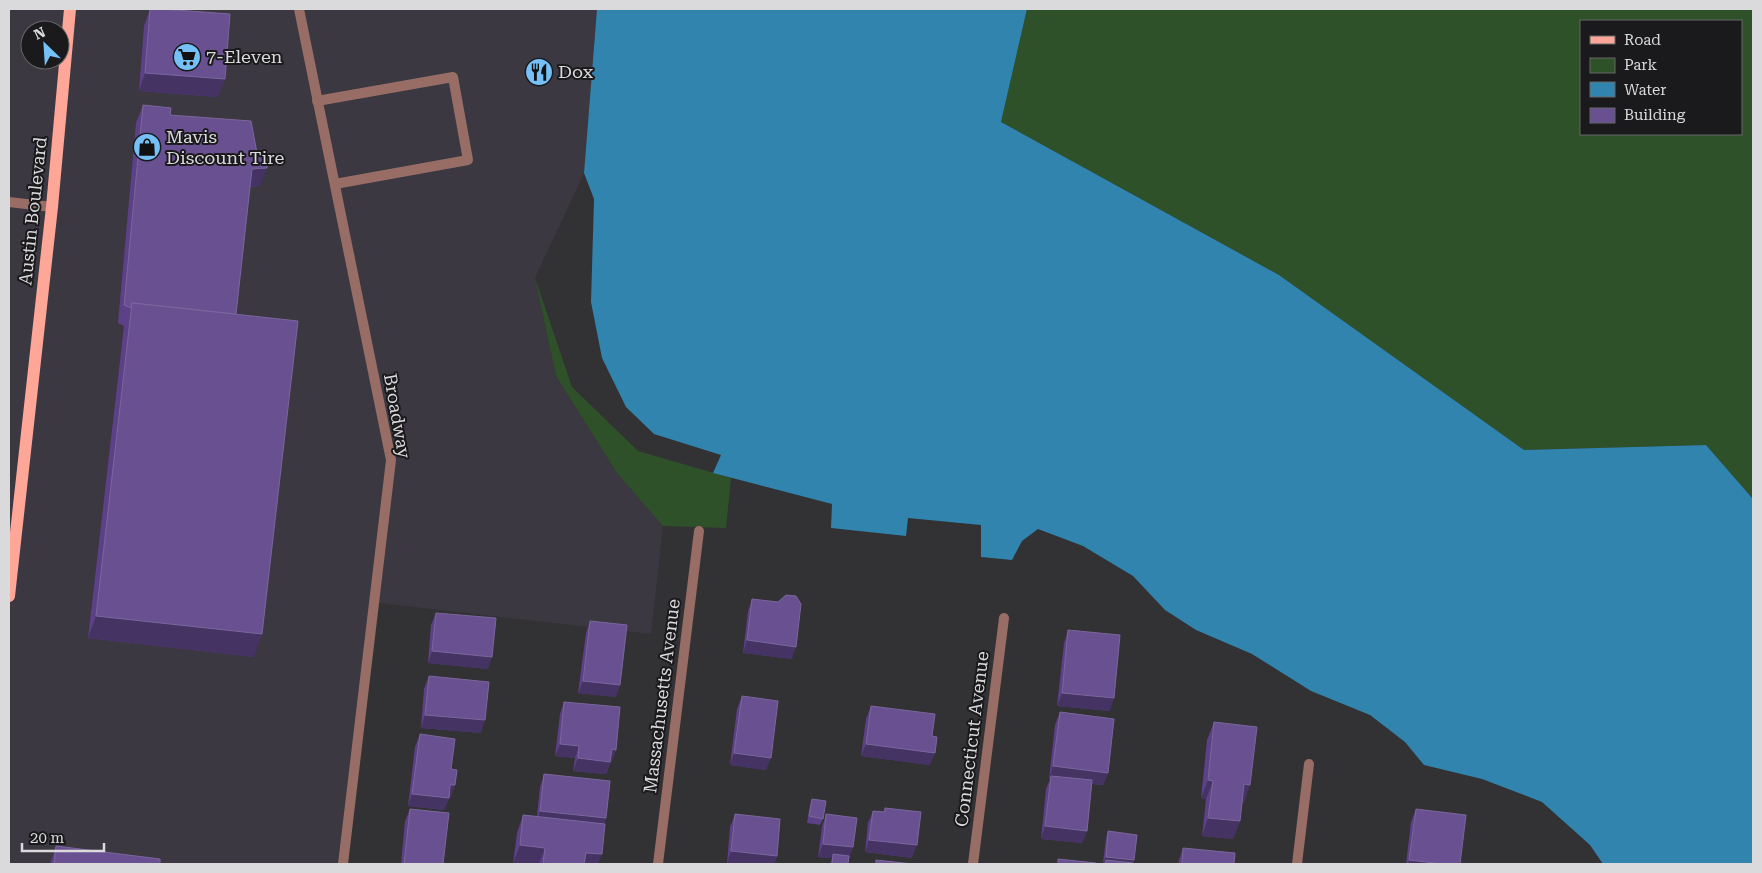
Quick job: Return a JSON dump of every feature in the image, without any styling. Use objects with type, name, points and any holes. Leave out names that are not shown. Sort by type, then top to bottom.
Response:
[{"type":"main road","name":"Austin Boulevard","points":[[9,596],[13,520],[52,207],[70,9]]},
{"type":"street","name":"Broadway","points":[[298,9],[391,460],[343,864]]},
{"type":"street","points":[[317,101],[453,77],[468,160],[335,184]]},
{"type":"street","points":[[9,202],[52,207]]},
{"type":"street","name":"Massachusetts Avenue","points":[[658,864],[699,531]]},
{"type":"street","name":"Connecticut Avenue","points":[[973,864],[1004,618]]},
{"type":"street","points":[[1297,864],[1309,764]]},
{"type":"shaded area","points":[[9,9],[597,9],[584,173],[535,278],[556,376],[617,473],[663,526],[651,634],[379,603],[345,864],[9,864]]},
{"type":"green space","points":[[1027,9],[1753,9],[1753,499],[1706,445],[1524,450],[1279,275],[1001,122]]},
{"type":"green space","points":[[535,278],[572,387],[638,451],[731,478],[726,528],[663,526],[617,473],[556,376]]},
{"type":"water","points":[[597,9],[1027,9],[1001,122],[1279,275],[1524,450],[1706,445],[1753,499],[1753,864],[1603,864],[1590,845],[1542,802],[1482,779],[1424,765],[1405,742],[1370,715],[1311,691],[1252,654],[1196,630],[1165,610],[1133,576],[1083,546],[1038,529],[1022,541],[1012,560],[981,557],[981,525],[908,518],[906,536],[831,528],[832,504],[713,473],[721,455],[654,434],[626,407],[602,358],[591,302],[594,199],[584,173]]},
{"type":"building","points":[[150,9],[230,14],[225,79],[145,73]]},
{"type":"building","points":[[143,105],[171,108],[170,115],[251,121],[257,153],[268,153],[267,168],[252,169],[236,314],[132,303],[131,308],[124,305]]},
{"type":"building","points":[[132,303],[298,321],[262,634],[96,616]]},
{"type":"building","points":[[786,595],[796,596],[801,604],[796,647],[747,640],[752,599],[778,602]]},
{"type":"building","points":[[436,613],[496,618],[492,657],[432,651]]},
{"type":"building","points":[[590,621],[627,625],[620,685],[583,681]]},
{"type":"building","points":[[1068,630],[1120,635],[1114,698],[1062,693]]},
{"type":"building","points":[[429,676],[489,682],[485,720],[425,715]]},
{"type":"building","points":[[742,696],[778,701],[771,758],[734,753]]},
{"type":"building","points":[[564,702],[620,707],[616,750],[612,749],[610,762],[578,758],[579,746],[560,744]]},
{"type":"building","points":[[871,706],[935,714],[932,736],[937,737],[935,753],[866,744]]},
{"type":"building","points":[[1060,712],[1114,719],[1108,773],[1053,766]]},
{"type":"building","points":[[1214,722],[1257,727],[1250,785],[1244,784],[1240,821],[1208,818],[1213,781],[1208,780]]},
{"type":"building","points":[[420,734],[455,739],[451,769],[457,770],[455,785],[450,785],[449,798],[412,794]]},
{"type":"building","points":[[544,774],[610,781],[606,818],[540,811]]},
{"type":"building","points":[[1051,776],[1092,780],[1087,831],[1045,826]]},
{"type":"building","points":[[812,799],[826,801],[823,819],[809,816]]},
{"type":"building","points":[[885,808],[921,812],[917,845],[869,840],[873,811],[885,812]]},
{"type":"building","points":[[410,809],[449,813],[443,864],[404,864]]},
{"type":"building","points":[[1416,809],[1466,815],[1460,864],[1409,860]]},
{"type":"building","points":[[735,814],[780,819],[777,856],[731,851]]},
{"type":"building","points":[[826,814],[857,818],[853,847],[823,844]]},
{"type":"building","points":[[523,815],[605,824],[602,854],[586,853],[584,864],[543,864],[545,848],[520,845]]},
{"type":"building","points":[[1108,831],[1137,835],[1134,860],[1106,857]]},
{"type":"building","points":[[56,846],[160,859],[160,864],[54,864]]},
{"type":"building","points":[[1183,848],[1235,853],[1234,864],[1182,864]]},
{"type":"building","points":[[833,854],[849,856],[848,864],[832,864]]},
{"type":"building","points":[[1058,859],[1096,863],[1096,864],[1058,864]]},
{"type":"building","points":[[876,860],[913,864],[876,864]]},
{"type":"building","points":[[1106,860],[1133,863],[1133,864],[1105,864]]},
{"type":"place","name":"7-Eleven","points":[[187,57]]},
{"type":"place","name":"Dox","points":[[539,72]]},
{"type":"place","name":"Mavis Discount Tire","points":[[147,147]]}]
